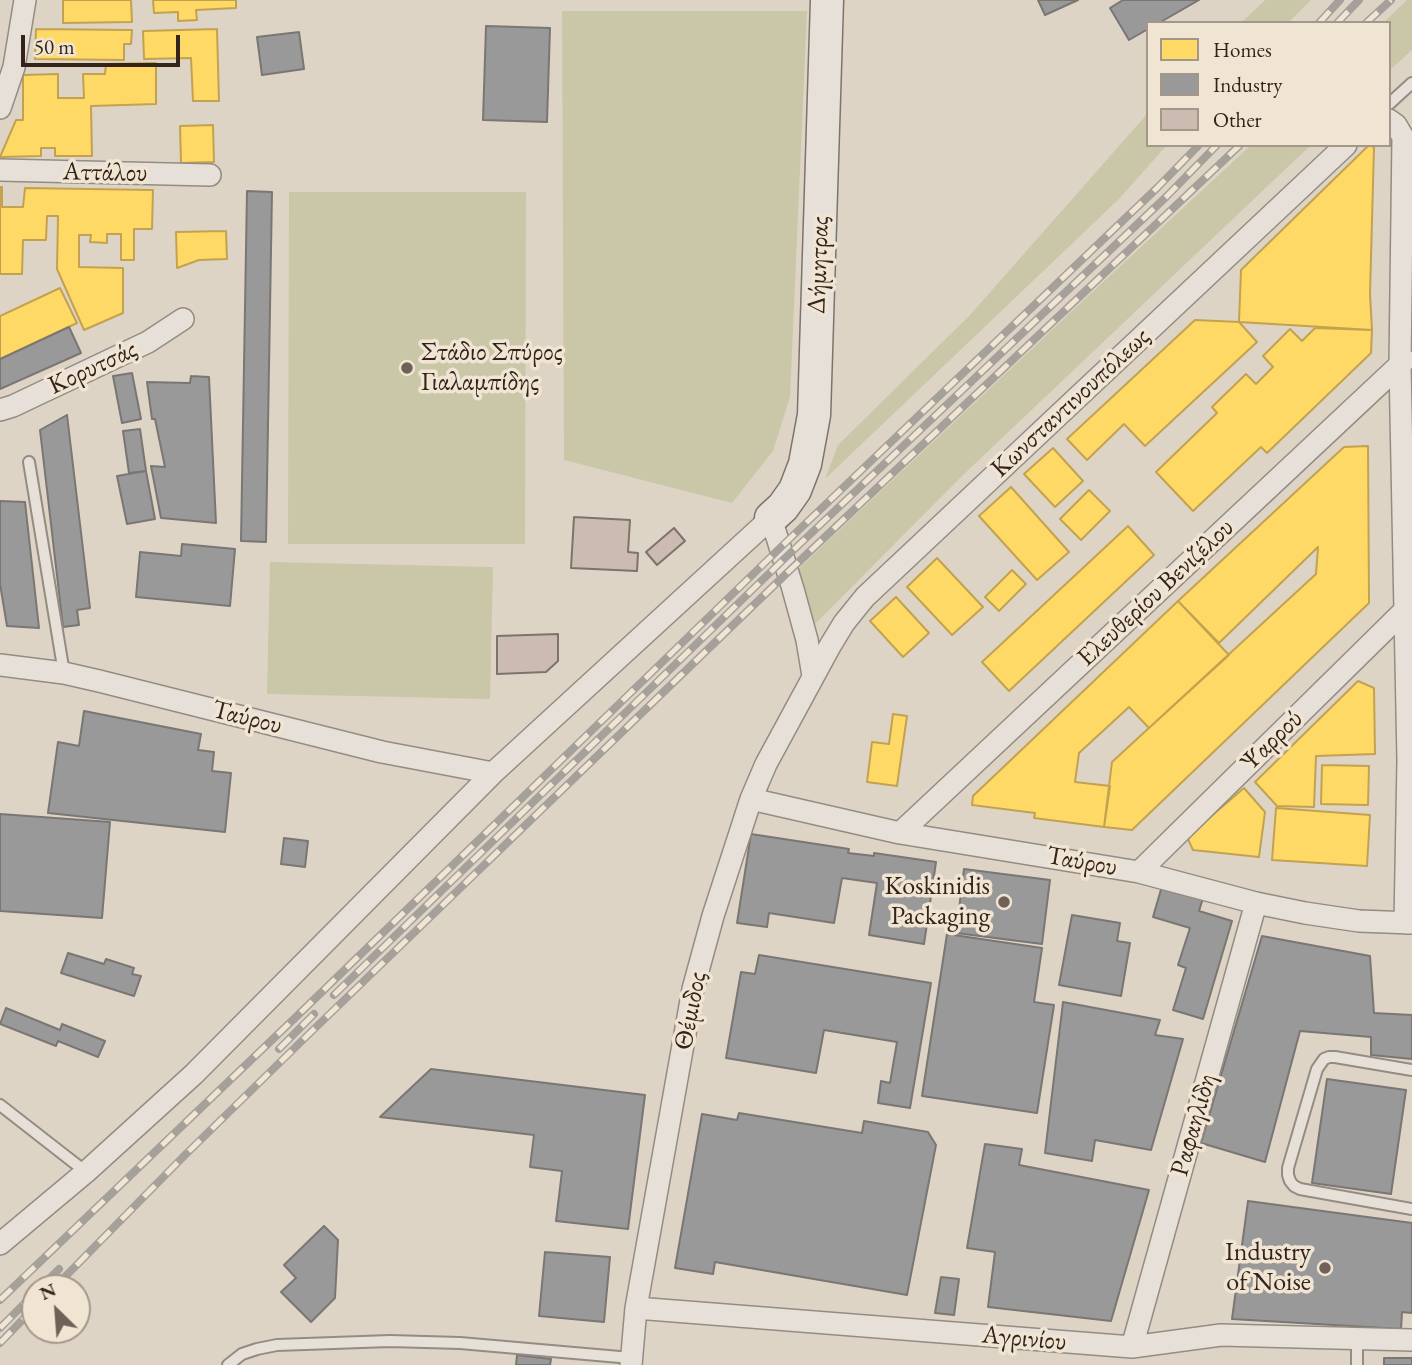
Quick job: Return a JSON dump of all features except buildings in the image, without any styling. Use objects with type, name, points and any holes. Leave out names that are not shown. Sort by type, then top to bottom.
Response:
[{"type":"street","points":[[0,108],[14,67],[25,0]]},
{"type":"street","name":"Δήμητρας","points":[[771,518],[783,507],[795,489],[805,464],[814,415],[827,0]]},
{"type":"street","points":[[1391,117],[1403,137],[1405,610],[1410,758],[1409,923]]},
{"type":"street","name":"Κωνσταντινουπόλεως","points":[[813,676],[844,623],[865,597],[1344,147]]},
{"type":"street","name":"Αττάλου","points":[[0,170],[210,175]]},
{"type":"street","name":"Κορυτσάς","points":[[0,410],[148,342],[183,319]]},
{"type":"street","name":"Ελευθερίου Βενιζέλου","points":[[900,833],[1406,359]]},
{"type":"street","points":[[0,1244],[86,1172],[194,1074],[493,773],[771,518],[807,640],[813,676]]},
{"type":"street","name":"Ψαρρού","points":[[1139,872],[1405,610]]},
{"type":"street","name":"Ταύρου","points":[[0,665],[64,673],[382,752],[493,773]]},
{"type":"street","name":"Θέμιδος","points":[[631,1361],[636,1308],[693,989],[717,903],[751,799],[766,764],[813,676]]},
{"type":"street","name":"Ταύρου","points":[[751,799],[900,833],[1139,872],[1305,913],[1359,921],[1409,923]]},
{"type":"street","name":"Ραφαηλίδη","points":[[1132,1348],[1256,903]]},
{"type":"street","name":"Αγρινίου","points":[[636,1308],[1132,1348],[1221,1335],[1412,1340]]},
{"type":"lane","points":[[1391,114],[1412,83]]},
{"type":"lane","points":[[29,462],[64,673]]},
{"type":"lane","points":[[1412,1070],[1335,1057],[1324,1059],[1317,1069],[1288,1175],[1294,1186],[1300,1189],[1412,1209]]},
{"type":"lane","points":[[0,1105],[86,1172]]},
{"type":"lane","points":[[1357,1338],[1357,1365]]},
{"type":"lane","points":[[228,1365],[242,1354],[277,1345],[390,1341],[460,1343],[631,1361]]},
{"type":"shaded area","points":[[1265,0],[1311,0],[1290,21],[1243,21]]},
{"type":"shaded area","points":[[1407,0],[1412,0],[1412,50],[1391,69],[1391,21],[1385,21]]},
{"type":"shaded area","points":[[562,11],[807,11],[790,397],[773,451],[732,503],[564,460]]},
{"type":"shaded area","points":[[1146,115],[1146,147],[1165,147],[1120,198],[825,479],[838,445],[970,315]]},
{"type":"shaded area","points":[[1249,147],[1309,147],[963,475],[813,626],[795,572]]},
{"type":"shaded area","name":"Στάδιο Σπύρος Γιαλαμπίδης","points":[[289,192],[526,192],[525,544],[288,544]]},
{"type":"shaded area","points":[[270,562],[493,567],[490,699],[267,694]]},
{"type":"railway","points":[[1321,21],[1340,0]]},
{"type":"railway","points":[[1339,21],[1359,0]]},
{"type":"railway","points":[[1368,21],[1391,0]]},
{"type":"railway","points":[[0,1300],[1197,147]]},
{"type":"railway","points":[[334,995],[1215,147]]},
{"type":"railway","points":[[68,1274],[311,1032],[788,572],[1238,147]]},
{"type":"railway","points":[[279,1049],[314,1014]]},
{"type":"railway","points":[[54,1274],[59,1269]]},
{"type":"railway","points":[[0,1328],[21,1307]]},
{"type":"railway","points":[[0,1343],[21,1321]]},
{"type":"place","name":"Στάδιο Σπύρος Γιαλαμπίδης","points":[[407,368]]},
{"type":"place","name":"Koskinidis Packaging","points":[[1004,902]]},
{"type":"place","name":"Industry of Noise","points":[[1325,1268]]}]
